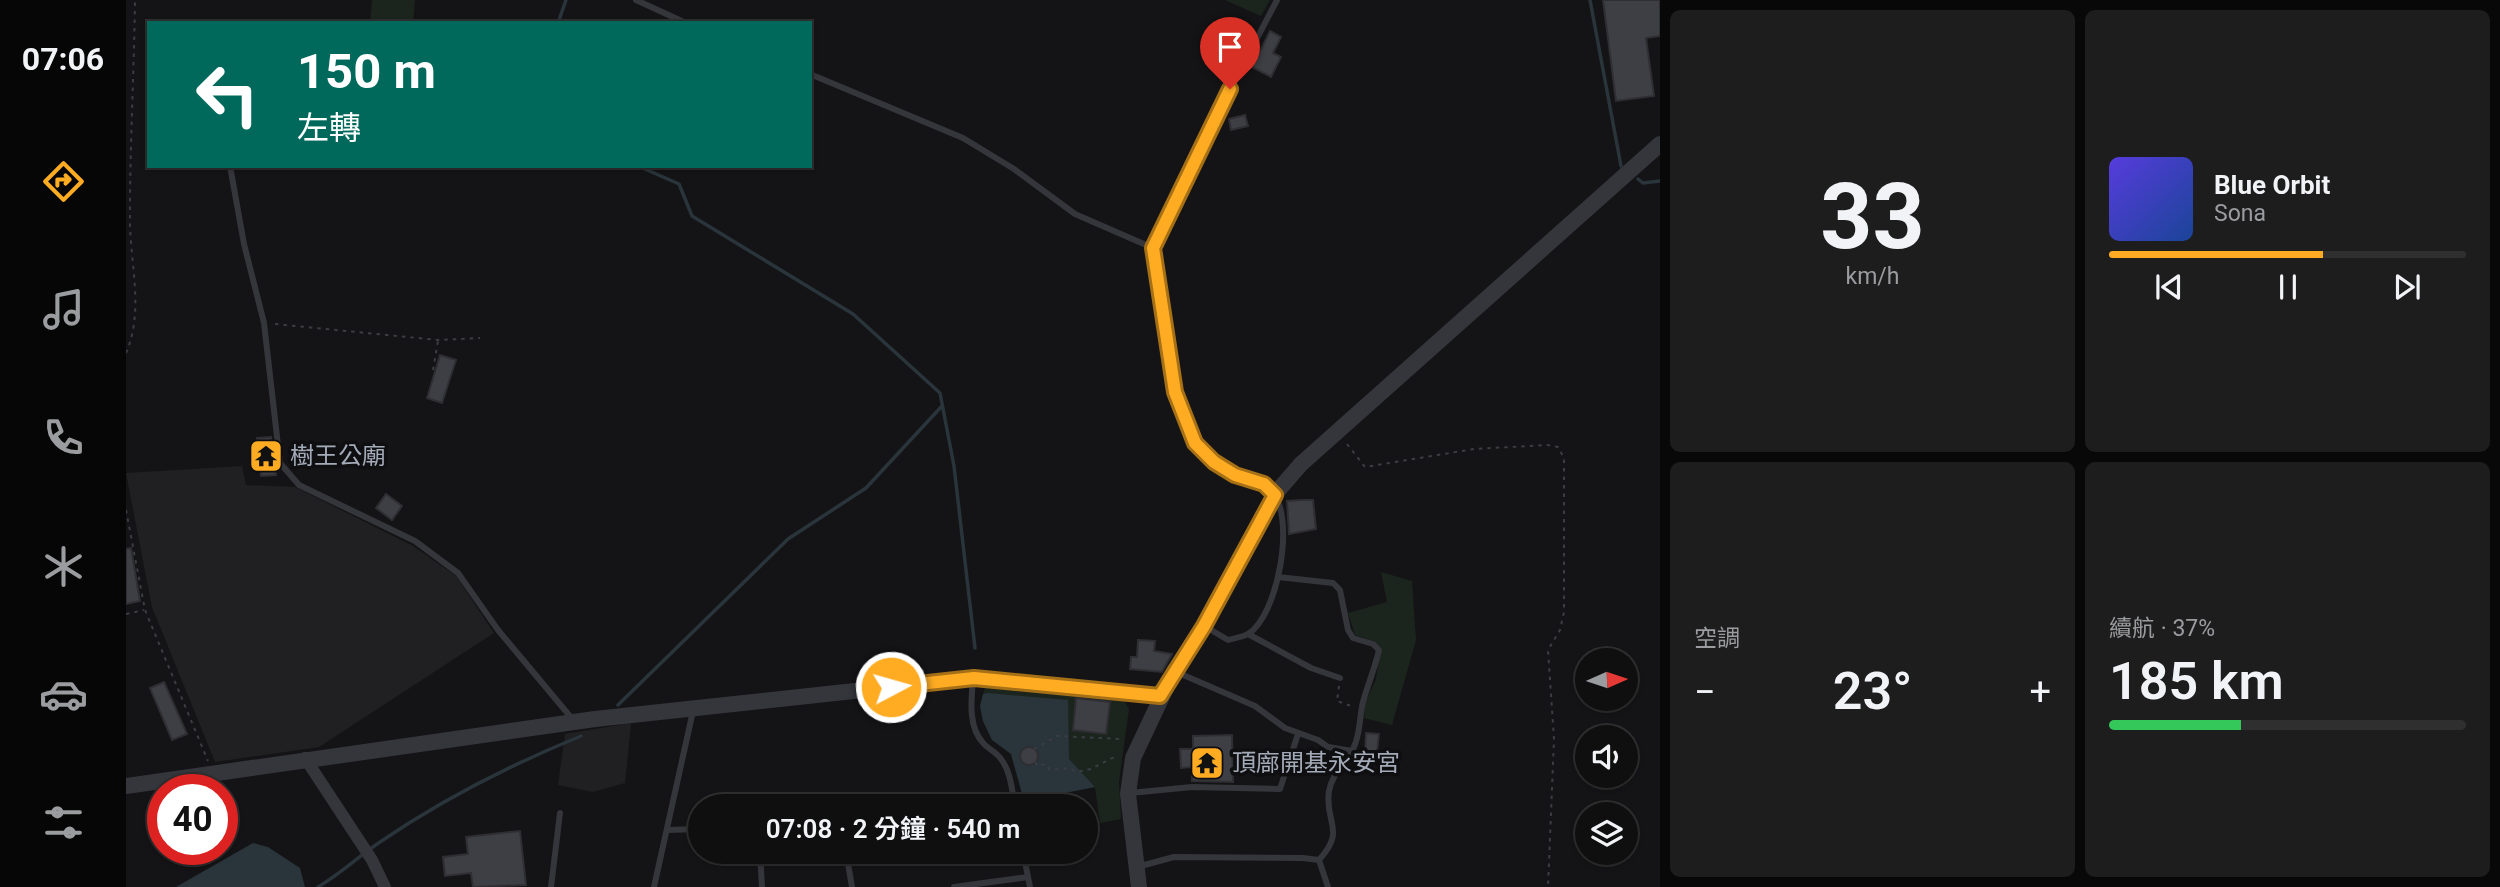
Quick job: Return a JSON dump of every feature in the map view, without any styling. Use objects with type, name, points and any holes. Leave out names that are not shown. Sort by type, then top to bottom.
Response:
[{"type":"street","points":[[1139,887],[1128,794],[1133,758],[1160,696],[1204,626],[1275,495],[1301,464],[1660,144]]},
{"type":"street","points":[[126,786],[305,758],[694,707],[974,678],[1160,696]]},
{"type":"street","points":[[305,758],[369,854],[385,887]]},
{"type":"lane","points":[[636,0],[682,21]]},
{"type":"lane","points":[[1204,626],[1228,640],[1248,634],[1266,609],[1278,577],[1283,544],[1282,512],[1275,495],[1264,484],[1235,475],[1214,462],[1195,443],[1175,392],[1153,248],[1206,137],[1277,0]]},
{"type":"lane","points":[[812,75],[963,138],[1014,169],[1074,214],[1153,248]]},
{"type":"lane","points":[[230,168],[244,244],[264,323],[281,463],[288,475],[299,485],[415,541],[458,573],[498,630],[575,723]]},
{"type":"lane","points":[[1135,868],[1186,857],[1318,860],[1331,846],[1335,831],[1328,800],[1332,778],[1353,751],[1379,650],[1373,644],[1353,638],[1348,630],[1340,590],[1333,583],[1278,577]]},
{"type":"lane","points":[[1248,634],[1311,668],[1340,678]]},
{"type":"lane","points":[[1174,671],[1255,706],[1298,734],[1318,740],[1328,747],[1353,751]]},
{"type":"lane","points":[[974,678],[970,705],[975,730],[982,743],[1000,758],[1009,774],[1013,794]]},
{"type":"lane","points":[[654,887],[694,707]]},
{"type":"lane","points":[[1128,794],[1192,787],[1280,789],[1298,734]]},
{"type":"lane","points":[[551,887],[560,813]]},
{"type":"lane","points":[[667,830],[688,829]]},
{"type":"lane","points":[[1318,860],[1328,887]]},
{"type":"lane","points":[[761,864],[762,887]]},
{"type":"lane","points":[[848,864],[852,887]]},
{"type":"lane","points":[[1025,864],[1030,887]]},
{"type":"lane","points":[[954,887],[1028,877]]},
{"type":"path","points":[[126,352],[133,337],[136,300],[130,218],[135,0]]},
{"type":"path","points":[[264,323],[438,340],[480,338]]},
{"type":"path","points":[[433,370],[438,340]]},
{"type":"path","points":[[1338,432],[1365,467],[1474,449],[1535,446],[1558,447],[1564,458],[1564,612],[1559,630],[1548,650],[1554,738],[1548,887]]},
{"type":"path","points":[[126,510],[145,610],[212,772]]},
{"type":"path","points":[[126,614],[145,610]]},
{"type":"path","points":[[1340,678],[1337,701],[1362,709]]},
{"type":"path","points":[[1034,749],[1051,738],[1068,735],[1121,739]]},
{"type":"path","points":[[1035,762],[1038,766],[1046,764],[1050,770],[1080,771],[1091,769],[1119,754]]},
{"type":"shaded area","points":[[372,0],[415,0],[413,21],[370,21]]},
{"type":"shaded area","points":[[1225,0],[1270,0],[1261,16]]},
{"type":"shaded area","points":[[242,466],[246,485],[295,487],[413,546],[456,576],[494,633],[319,747],[215,762],[152,607],[126,473]]},
{"type":"shaded area","points":[[1381,572],[1412,581],[1416,640],[1392,725],[1364,718],[1365,703],[1376,679],[1381,648],[1374,641],[1355,635],[1348,613],[1387,602]]},
{"type":"shaded area","points":[[985,687],[1122,697],[1129,709],[1119,782],[1121,819],[1100,823],[1095,787],[1060,794],[1022,794],[1011,754],[992,740],[983,721],[980,706]]},
{"type":"shaded area","points":[[983,694],[1068,700],[1069,759],[1095,787],[1060,794],[1022,794],[1011,754],[992,740],[983,721],[980,706]]},
{"type":"shaded area","points":[[631,723],[625,783],[593,792],[558,785],[565,734]]},
{"type":"shaded area","points":[[253,843],[268,847],[300,868],[305,887],[176,887],[214,865],[238,865],[238,852]]},
{"type":"building","points":[[1603,0],[1660,0],[1660,36],[1646,38],[1654,96],[1616,101]]},
{"type":"building","points":[[1270,31],[1281,37],[1273,53],[1281,57],[1271,77],[1252,67]]},
{"type":"building","points":[[1245,115],[1248,126],[1231,130],[1229,119]]},
{"type":"building","points":[[440,355],[456,360],[442,403],[427,398]]},
{"type":"building","name":"樹王公廟","points":[[271,437],[276,475],[261,476],[257,438]]},
{"type":"building","points":[[386,494],[402,506],[392,520],[376,508]]},
{"type":"building","points":[[1313,500],[1316,529],[1289,534],[1287,501]]},
{"type":"building","points":[[131,548],[140,601],[126,604],[126,549]]},
{"type":"building","points":[[1138,640],[1155,641],[1154,651],[1172,654],[1162,672],[1130,669],[1131,657],[1137,657]]},
{"type":"building","points":[[164,682],[187,734],[172,740],[150,688]]},
{"type":"building","points":[[1076,698],[1110,702],[1106,734],[1073,730]]},
{"type":"building","points":[[1366,733],[1379,734],[1377,753],[1365,752]]},
{"type":"building","name":"頂廍開基永安宮","points":[[1232,735],[1233,782],[1192,781],[1192,767],[1181,768],[1180,749],[1193,749],[1193,736]]},
{"type":"building","points":[[1025,747],[1033,747],[1038,756],[1036,763],[1025,765],[1020,760],[1020,752]]},
{"type":"building","points":[[520,831],[526,885],[473,887],[471,873],[445,876],[443,857],[468,854],[466,837]]},
{"type":"waterway","points":[[559,21],[566,0]]},
{"type":"waterway","points":[[1590,0],[1621,166]]},
{"type":"waterway","points":[[643,168],[679,184],[692,216],[853,314],[940,393],[954,466],[975,648]]},
{"type":"waterway","points":[[1638,179],[1643,183],[1660,181]]},
{"type":"waterway","points":[[618,705],[788,539],[866,488],[942,406]]},
{"type":"waterway","points":[[318,887],[380,842],[453,797],[581,736]]},
{"type":"place","name":"樹王公廟","points":[[266,456]]},
{"type":"place","name":"頂廍開基永安宮","points":[[1207,763]]},
{"type":"route","points":[[891,687],[974,678],[1160,696],[1204,626],[1275,495],[1264,484],[1235,475],[1214,462],[1195,443],[1175,392],[1153,248],[1230,89]]}]
